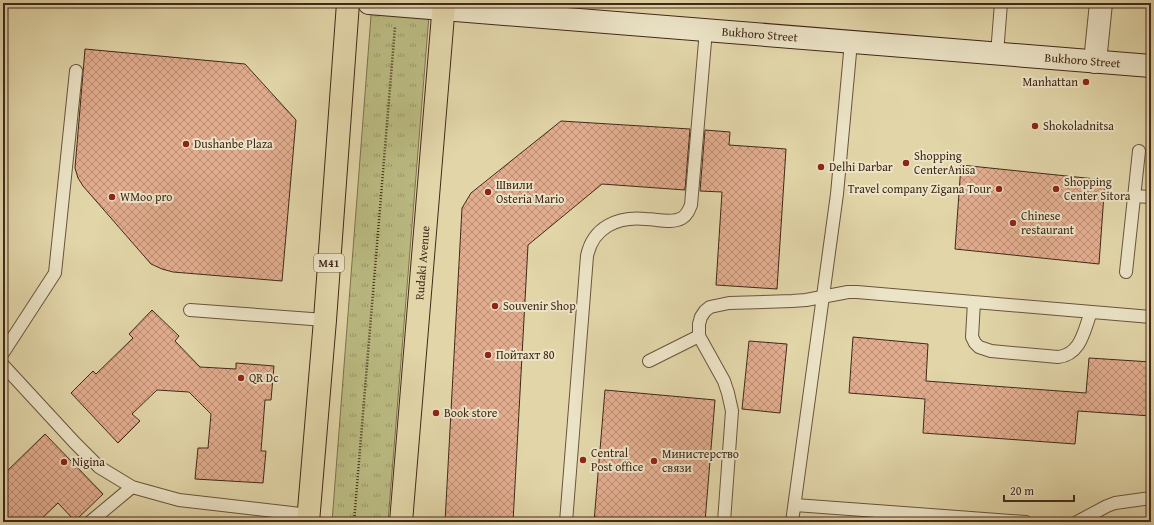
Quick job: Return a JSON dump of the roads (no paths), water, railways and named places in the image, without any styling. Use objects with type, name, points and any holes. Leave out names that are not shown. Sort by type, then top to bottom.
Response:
[{"type":"highway","name":"M41","points":[[309,518],[348,3]]},
{"type":"highway","name":"Rudaki Avenue","points":[[400,522],[444,6]]},
{"type":"street","name":"Bukhoro Street","points":[[369,3],[444,6],[706,30],[1151,66]]},
{"type":"street","points":[[1095,62],[1101,3]]},
{"type":"lane","points":[[998,54],[1002,3]]},
{"type":"lane","points":[[566,522],[587,256],[589,247],[593,238],[600,231],[612,224],[626,219],[644,218],[674,220],[682,218],[688,213],[691,205],[706,30]]},
{"type":"lane","points":[[792,522],[842,148],[852,42]]},
{"type":"lane","points":[[3,353],[55,273],[76,71]]},
{"type":"lane","points":[[1126,272],[1139,151]]},
{"type":"lane","points":[[1134,196],[1151,197]]},
{"type":"lane","points":[[724,522],[732,423],[731,407],[724,381],[699,336],[699,324],[705,311],[729,302],[792,302],[848,292],[857,292],[1151,317]]},
{"type":"lane","points":[[974,302],[972,337],[979,347],[991,351],[1058,357],[1066,356],[1077,348],[1091,312]]},
{"type":"lane","points":[[190,310],[325,320]]},
{"type":"lane","points":[[649,360],[699,336]]},
{"type":"lane","points":[[3,365],[99,467],[132,487],[179,500],[309,518]]},
{"type":"lane","points":[[90,522],[132,487]]},
{"type":"lane","points":[[1077,522],[1115,503],[1151,498]]},
{"type":"lane","points":[[795,504],[1026,522]]},
{"type":"lane","points":[[1099,510],[1101,522]]},
{"type":"place","name":"Manhattan","points":[[1086,82]]},
{"type":"place","name":"Shokoladnitsa","points":[[1035,126]]},
{"type":"place","name":"Dushanbe Plaza","points":[[186,144]]},
{"type":"place","name":"Shopping CenterAnisa","points":[[906,163]]},
{"type":"place","name":"Delhi Darbar","points":[[821,167]]},
{"type":"place","name":"Travel company Zigana Tour","points":[[999,189]]},
{"type":"place","name":"Shopping Center Sitora","points":[[1056,189]]},
{"type":"place","name":"Швили Osteria Mario","points":[[488,192]]},
{"type":"place","name":"WMoo pro","points":[[112,197]]},
{"type":"place","name":"Chinese restaurant","points":[[1013,223]]},
{"type":"place","name":"Souvenir Shop","points":[[495,306]]},
{"type":"place","name":"Пойтахт 80","points":[[488,355]]},
{"type":"place","name":"QR Dc","points":[[241,378]]},
{"type":"place","name":"Book store","points":[[436,413]]},
{"type":"place","name":"Central Post office","points":[[583,460]]},
{"type":"place","name":"Министерство связи","points":[[654,461]]},
{"type":"place","name":"Nigina","points":[[64,462]]}]
